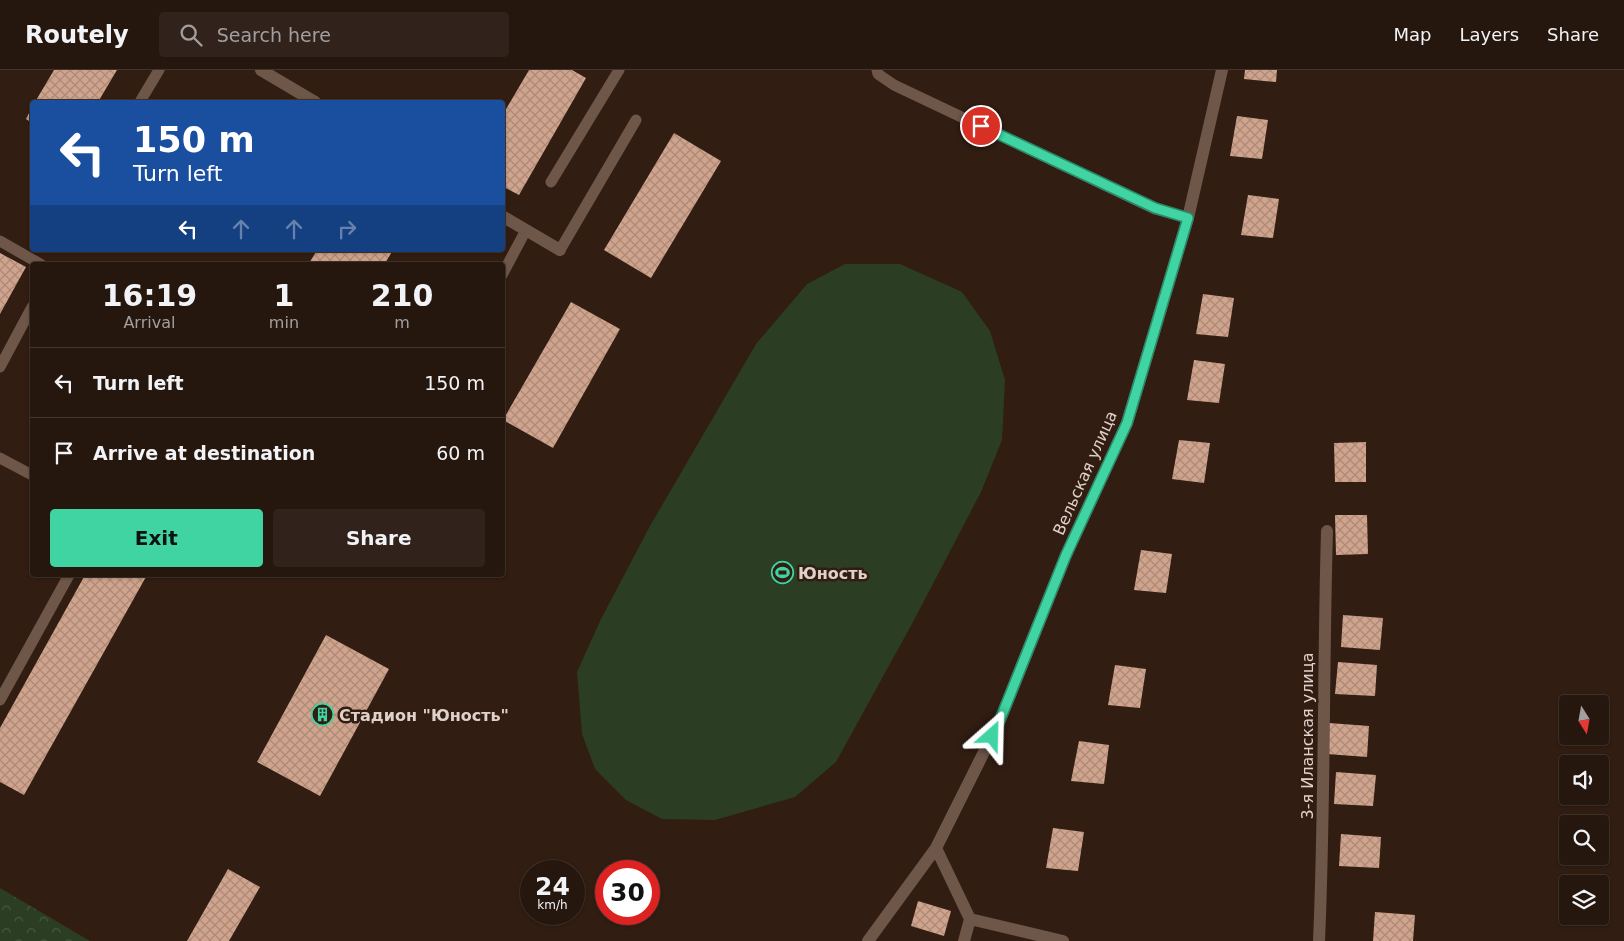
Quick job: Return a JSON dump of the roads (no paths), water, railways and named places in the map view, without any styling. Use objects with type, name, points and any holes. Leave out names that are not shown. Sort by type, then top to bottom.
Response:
[{"type":"street","points":[[261,70],[312,100]]},
{"type":"street","name":"Вельская улица","points":[[868,941],[936,848],[1000,720],[1066,555],[1127,423],[1188,218],[1222,70]]},
{"type":"street","points":[[505,218],[560,250]]},
{"type":"street","name":"3-я Иланская улица","points":[[1319,941],[1322,867],[1324,627],[1327,531]]},
{"type":"street","points":[[936,848],[970,920],[964,941]]},
{"type":"street","points":[[970,920],[1063,941]]},
{"type":"lane","points":[[141,100],[158,70]]},
{"type":"lane","points":[[551,182],[619,70]]},
{"type":"lane","points":[[877,70],[878,74],[903,89],[1155,208],[1188,218]]},
{"type":"lane","points":[[560,250],[636,120]]},
{"type":"lane","points":[[505,269],[526,230]]},
{"type":"lane","points":[[0,241],[37,262]]},
{"type":"lane","points":[[0,367],[30,311]]},
{"type":"lane","points":[[0,458],[30,474]]},
{"type":"lane","points":[[0,700],[69,577]]},
{"type":"place","name":"Юность","points":[[782,573]]},
{"type":"place","name":"Стадион \"Юность\"","points":[[323,715]]}]
